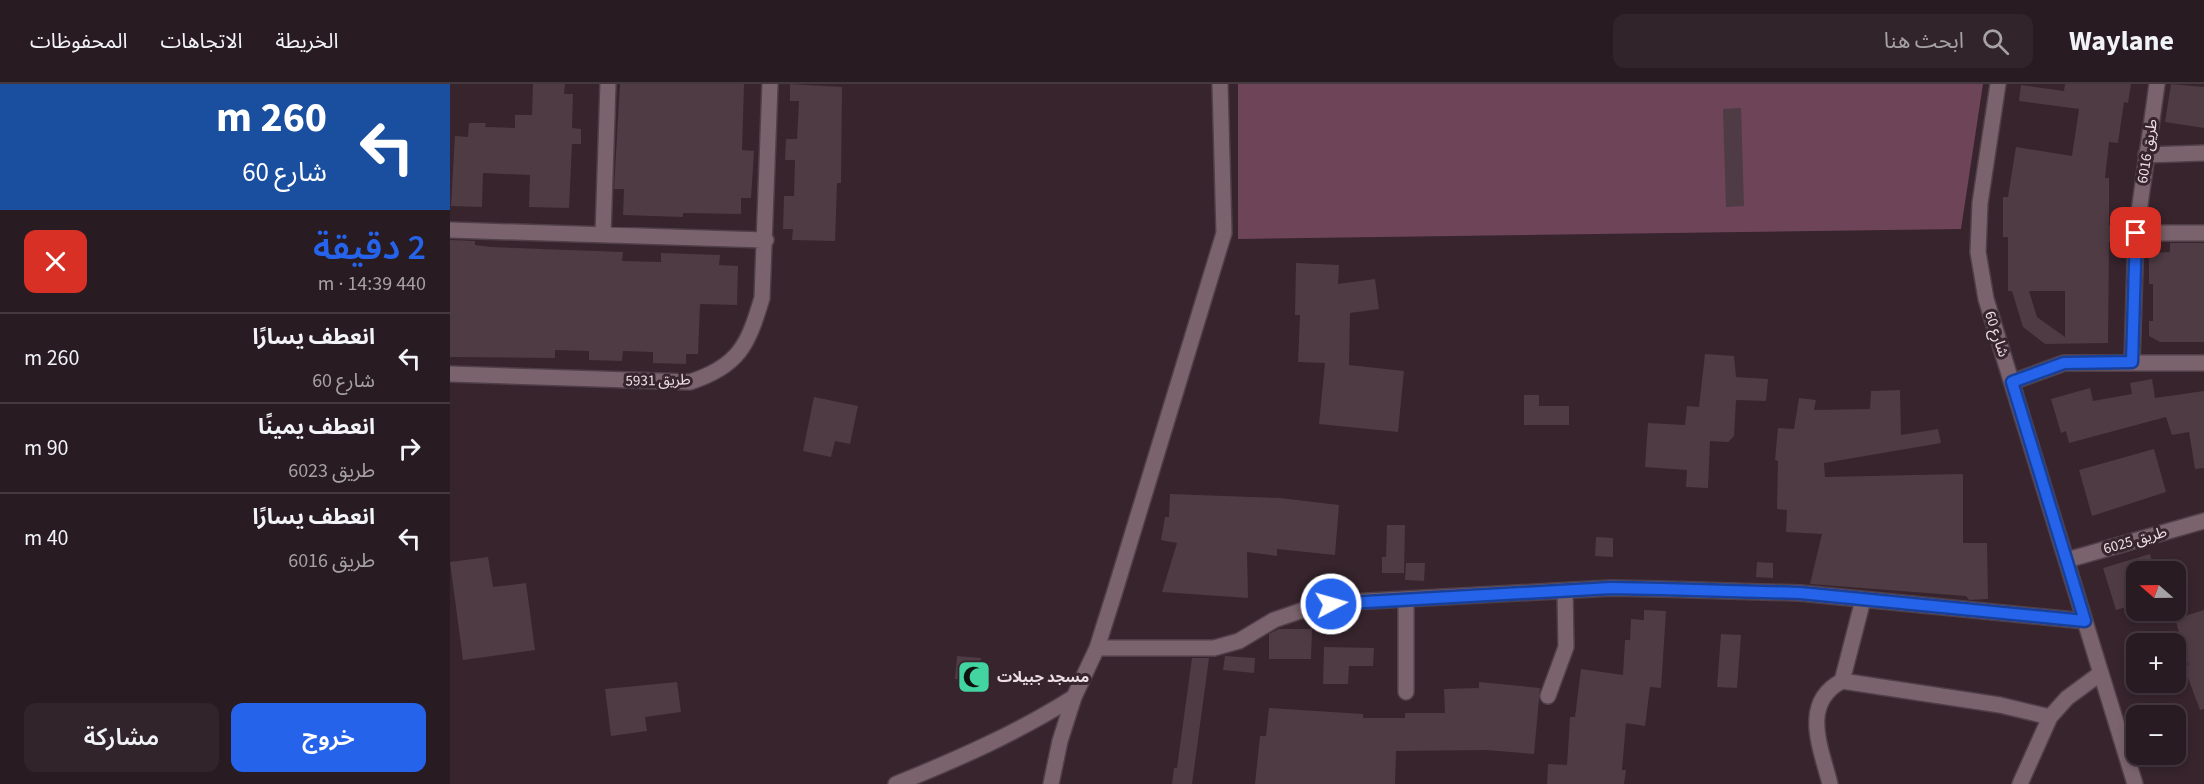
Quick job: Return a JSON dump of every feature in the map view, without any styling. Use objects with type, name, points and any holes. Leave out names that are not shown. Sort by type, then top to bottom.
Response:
[{"type":"street","points":[[603,235],[608,84]]},
{"type":"street","name":"طريق 5931","points":[[450,374],[690,382],[713,375],[733,361],[755,322],[762,298],[766,240],[770,84]]},
{"type":"street","points":[[1051,784],[1060,741],[1074,697],[1097,648],[1224,233],[1220,84]]},
{"type":"street","name":"شارع 60","points":[[1998,84],[1980,203],[1978,252],[1986,299],[2135,784]]},
{"type":"street","name":"طريق 6016","points":[[2132,362],[2136,233],[2157,84]]},
{"type":"street","points":[[2146,155],[2204,153]]},
{"type":"street","points":[[450,230],[766,240]]},
{"type":"street","points":[[2136,233],[2204,233]]},
{"type":"street","points":[[2012,382],[2064,363],[2204,363]]},
{"type":"street","name":"طريق 6025","points":[[2067,560],[2204,521]]},
{"type":"street","points":[[1097,648],[1214,648],[1239,641],[1274,620],[1312,607],[1350,602],[1611,588],[1765,592],[2085,621]]},
{"type":"street","points":[[1548,696],[1566,647],[1565,591]]},
{"type":"street","points":[[1406,599],[1406,692]]},
{"type":"street","points":[[1842,681],[1863,600]]},
{"type":"street","points":[[2020,784],[2050,717],[2067,698],[2101,673]]},
{"type":"street","points":[[1830,784],[1815,729],[1819,706],[1828,688],[1842,681],[2000,705],[2050,717]]},
{"type":"street","points":[[896,784],[1027,727],[1074,697]]},
{"type":"shaded area","points":[[1238,84],[1983,84],[1961,229],[1238,239]]},
{"type":"building","points":[[533,84],[565,84],[564,94],[573,94],[572,128],[581,129],[581,144],[572,144],[569,208],[529,207],[530,175],[483,173],[482,207],[451,206],[455,136],[468,137],[469,123],[486,123],[485,127],[515,128],[515,115],[532,115]]},
{"type":"building","points":[[620,84],[744,84],[742,150],[754,151],[751,198],[741,198],[741,214],[683,213],[683,217],[623,215],[624,189],[614,189]]},
{"type":"building","points":[[790,84],[842,87],[841,183],[837,183],[835,241],[792,240],[793,229],[783,229],[784,196],[794,196],[795,160],[785,160],[786,139],[797,139],[799,101],[790,101]]},
{"type":"building","points":[[2065,84],[2131,84],[2128,103],[2124,102],[2118,143],[2109,142],[2105,178],[2109,178],[2109,225],[2115,225],[2116,242],[2109,242],[2108,343],[2045,344],[2023,327],[2012,291],[2008,291],[2008,237],[2003,237],[2003,197],[2008,197],[2016,147],[2072,156],[2079,109],[2019,101],[2021,85],[2064,91]],"holes":[[[2029,291],[2065,291],[2065,337],[2037,317]]]},
{"type":"building","points":[[2171,84],[2204,87],[2204,128],[2165,122]]},
{"type":"building","points":[[1741,108],[1744,206],[1726,207],[1723,109]]},
{"type":"building","points":[[450,240],[475,241],[475,245],[491,247],[623,252],[622,261],[661,262],[661,253],[720,255],[719,265],[738,266],[737,305],[700,304],[698,354],[686,354],[686,364],[653,363],[653,352],[623,351],[622,361],[589,360],[589,351],[555,350],[555,358],[450,357]]},
{"type":"building","points":[[2170,243],[2204,243],[2204,342],[2160,342],[2149,336],[2149,321],[2153,321],[2153,284],[2149,284],[2149,253],[2170,252]]},
{"type":"building","points":[[1296,263],[1339,265],[1338,284],[1375,279],[1379,309],[1350,313],[1349,365],[1404,371],[1398,432],[1319,424],[1325,363],[1298,362],[1300,315],[1295,315]]},
{"type":"building","points":[[1705,354],[1734,356],[1736,377],[1768,379],[1766,401],[1736,400],[1734,436],[1728,442],[1710,441],[1708,488],[1686,487],[1687,470],[1645,467],[1648,423],[1685,425],[1687,406],[1699,407]]},
{"type":"building","points":[[2152,379],[2155,398],[2204,391],[2204,468],[2195,469],[2189,432],[2172,435],[2166,417],[2069,443],[2066,431],[2061,433],[2051,399],[2090,388],[2093,401],[2132,394],[2130,383]]},
{"type":"building","points":[[1900,390],[1901,435],[1938,429],[1941,443],[1824,463],[1825,477],[1963,474],[1963,543],[1987,543],[1988,599],[1969,600],[1966,596],[1810,584],[1822,534],[1786,532],[1787,510],[1777,509],[1778,461],[1775,460],[1778,428],[1794,429],[1799,398],[1816,400],[1814,410],[1870,409],[1871,391]]},
{"type":"building","points":[[1524,395],[1539,395],[1539,406],[1569,406],[1569,425],[1524,425]]},
{"type":"building","points":[[814,397],[858,406],[850,444],[835,441],[831,457],[803,451]]},
{"type":"building","points":[[2154,449],[2166,492],[2092,516],[2079,470]]},
{"type":"building","points":[[1170,494],[1280,498],[1339,505],[1335,555],[1277,549],[1277,556],[1247,552],[1248,598],[1162,592],[1177,543],[1161,540],[1165,517],[1169,517]]},
{"type":"building","points":[[1387,525],[1405,525],[1404,573],[1382,573],[1382,557],[1386,557]]},
{"type":"building","points":[[1596,537],[1613,538],[1613,557],[1595,556]]},
{"type":"building","points":[[2150,554],[2152,561],[2126,561]]},
{"type":"building","points":[[488,557],[493,587],[526,583],[535,650],[463,660],[450,562]]},
{"type":"building","points":[[2126,561],[2126,607],[2116,610],[2103,568]]},
{"type":"building","points":[[1757,562],[1773,563],[1773,578],[1756,577]]},
{"type":"building","points":[[1406,563],[1425,563],[1424,581],[1405,580]]},
{"type":"building","points":[[1644,610],[1666,611],[1661,688],[1650,687],[1645,726],[1626,723],[1622,770],[1626,770],[1624,784],[1547,784],[1548,764],[1567,765],[1570,717],[1575,717],[1581,669],[1623,675],[1625,640],[1630,640],[1631,619],[1644,620]]},
{"type":"building","points":[[2204,610],[2204,709],[2200,710],[2186,672],[2186,666],[2189,665],[2186,655],[2186,633],[2179,633],[2176,621],[2186,621],[2186,616]]},
{"type":"building","points":[[1279,629],[1312,629],[1311,659],[1269,659],[1269,634]]},
{"type":"building","points":[[1721,634],[1741,635],[1737,688],[1717,687]]},
{"type":"building","points":[[1324,647],[1374,648],[1373,666],[1349,666],[1348,684],[1323,684]]},
{"type":"building","points":[[957,656],[981,658],[979,681],[955,679]]},
{"type":"building","points":[[1225,656],[1255,658],[1254,673],[1223,670]]},
{"type":"building","points":[[1192,658],[1209,658],[1192,784],[1172,784],[1174,768],[1177,768]]},
{"type":"building","points":[[677,682],[681,712],[645,717],[647,731],[611,736],[605,689]]},
{"type":"building","points":[[1479,682],[1540,688],[1534,754],[1486,750],[1396,751],[1395,784],[1255,784],[1260,736],[1266,736],[1269,708],[1363,714],[1363,718],[1405,718],[1405,713],[1445,713],[1444,689],[1479,688]]},
{"type":"place","name":"مسجد جبيلات","points":[[974,677]]},
{"type":"route","points":[[1331,604],[1611,588],[1661,589],[1800,593],[2004,615],[2085,621],[2012,382],[2064,363],[2132,362],[2136,233]]}]
